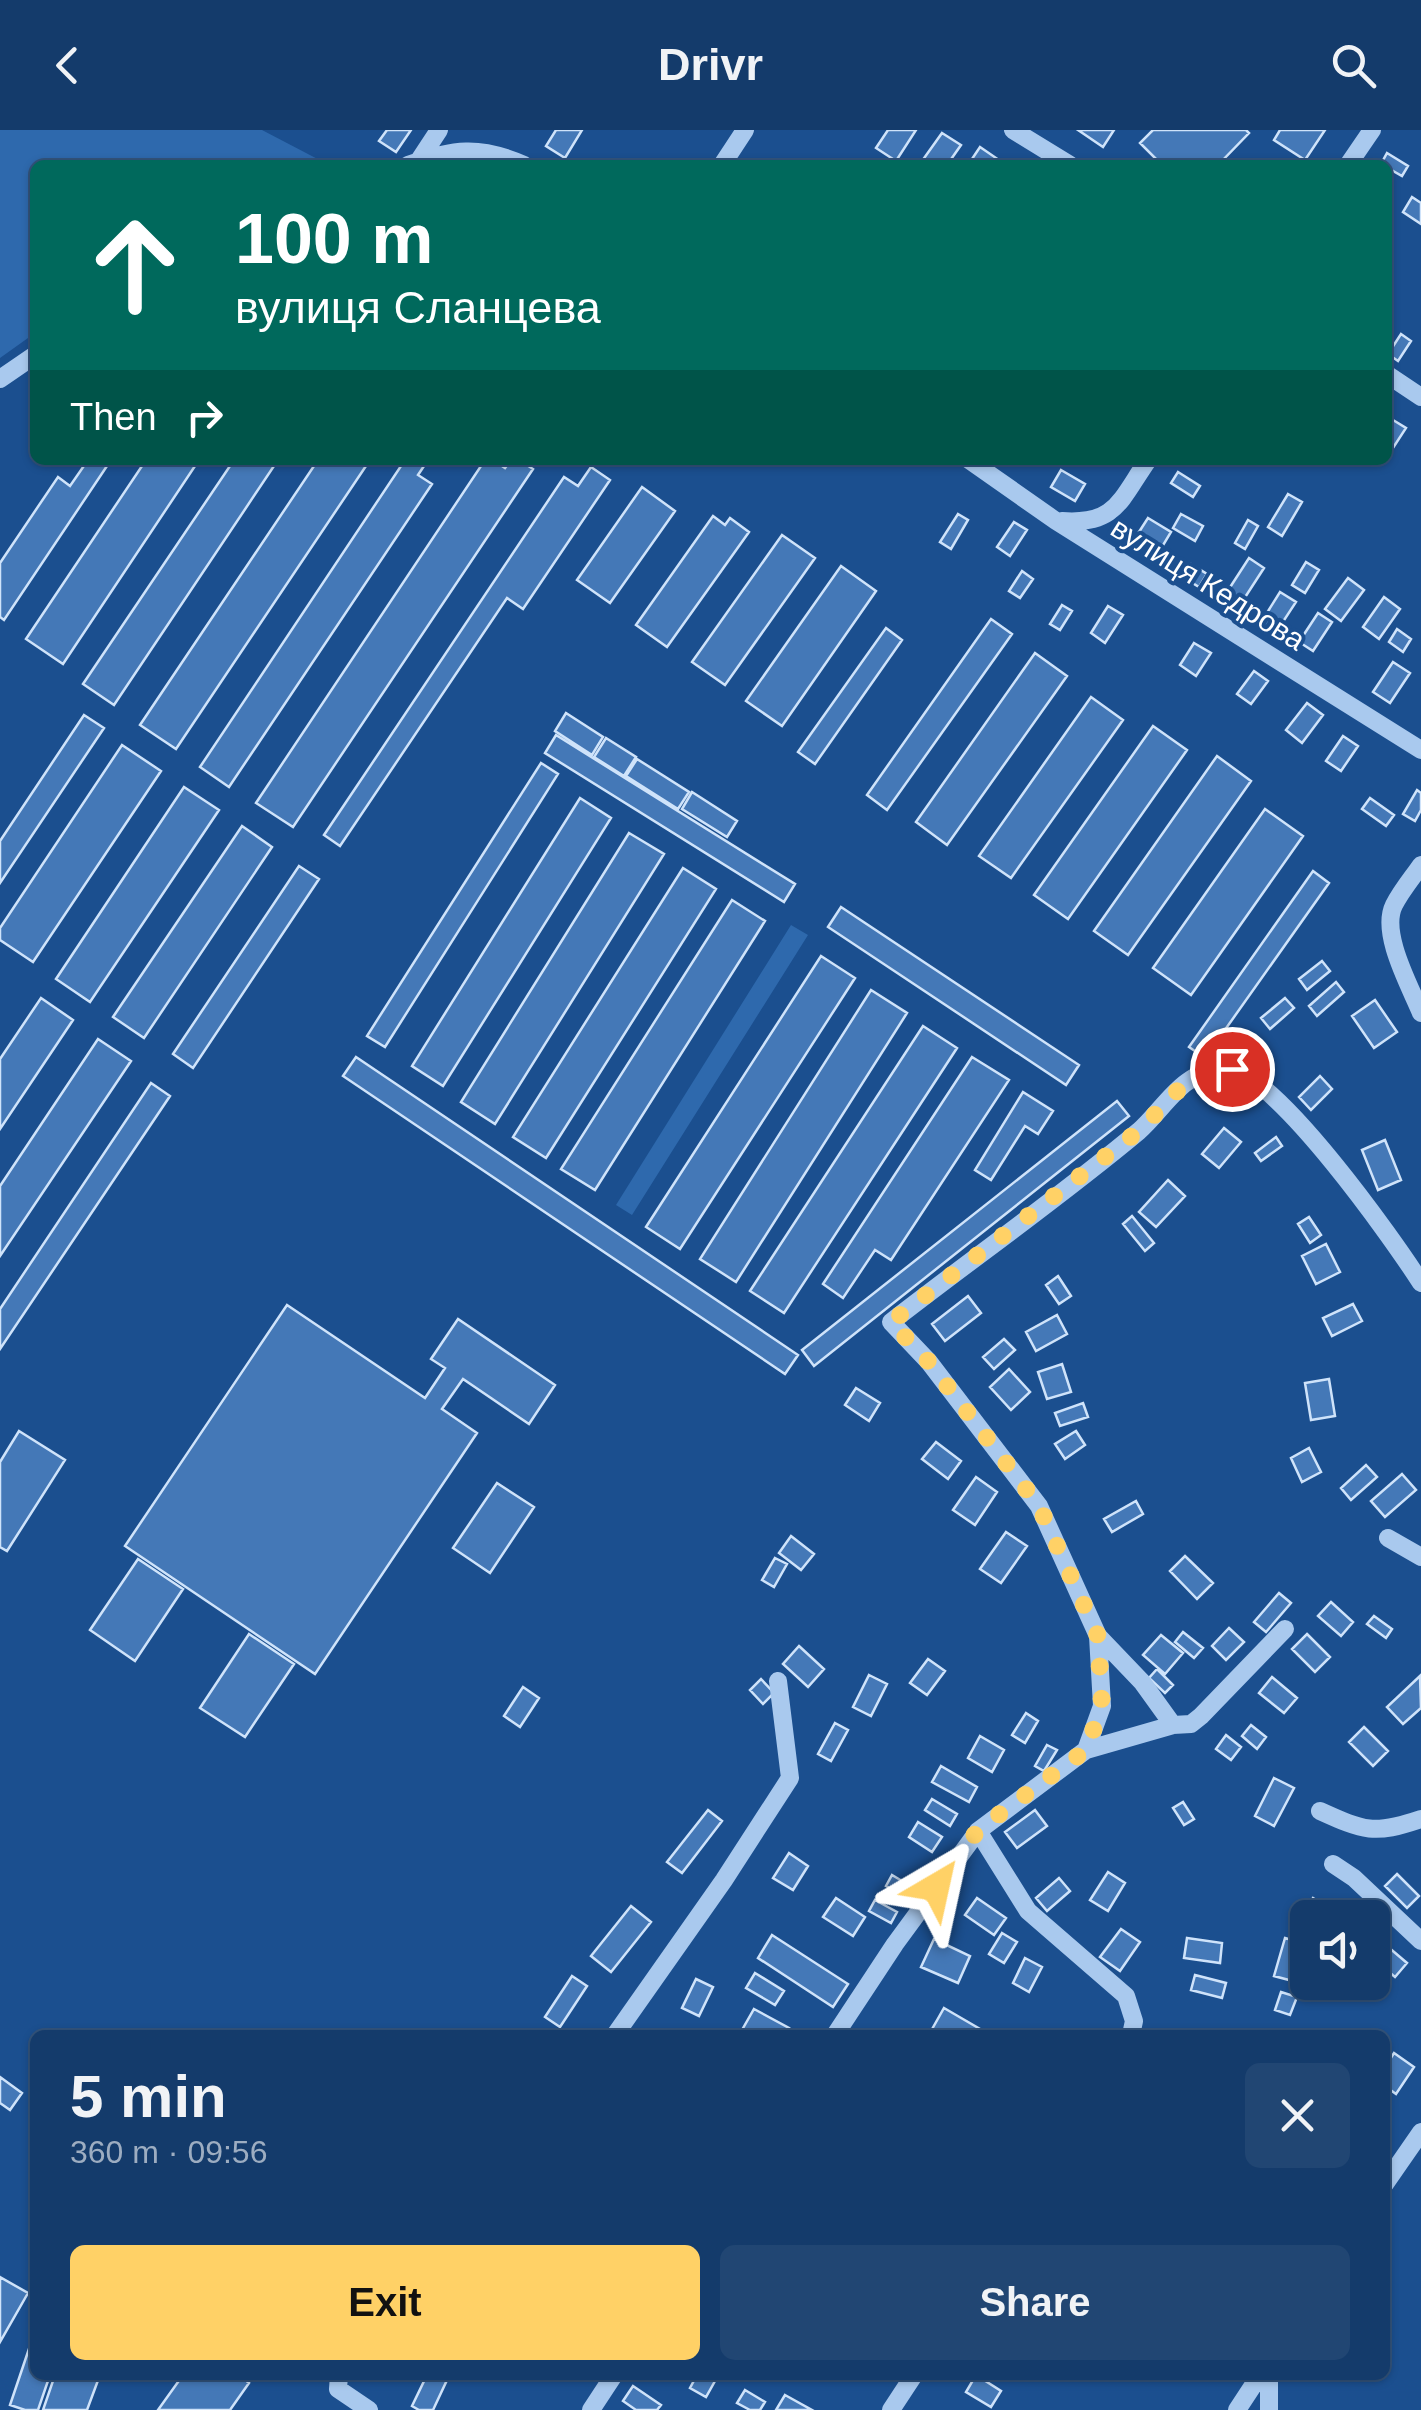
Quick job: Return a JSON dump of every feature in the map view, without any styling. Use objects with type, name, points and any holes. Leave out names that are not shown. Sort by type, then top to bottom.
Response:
[{"type":"street","points":[[415,160],[439,130]]},
{"type":"street","points":[[725,160],[745,130]]},
{"type":"street","points":[[1013,130],[1042,137],[1065,160]]},
{"type":"street","points":[[1351,160],[1372,130]]},
{"type":"street","points":[[423,160],[458,150],[481,151],[509,160]]},
{"type":"street","points":[[0,379],[30,358]]},
{"type":"street","points":[[1392,378],[1421,397]]},
{"type":"street","name":"вулиця Кедрова","points":[[977,465],[1056,521],[1421,750]]},
{"type":"street","points":[[1056,521],[1087,523],[1112,512],[1145,465]]},
{"type":"street","points":[[1421,865],[1393,907],[1389,921],[1391,936],[1421,1013]]},
{"type":"street","points":[[1173,1726],[1142,1682],[1098,1636],[1039,1506],[929,1362],[891,1322],[1141,1129],[1185,1083],[1207,1070],[1232,1069],[1265,1090],[1326,1153],[1387,1230],[1421,1283]]},
{"type":"street","points":[[1388,1538],[1421,1558]]},
{"type":"street","points":[[839,2030],[895,1944],[978,1830],[1086,1750],[1191,1724],[1285,1629]]},
{"type":"street","points":[[1086,1750],[1102,1706],[1098,1636]]},
{"type":"street","points":[[619,2030],[790,1778],[778,1681]]},
{"type":"street","points":[[1320,1811],[1363,1830],[1394,1828],[1421,1819]]},
{"type":"street","points":[[978,1830],[1028,1912],[1126,1996],[1134,2021],[1132,2030]]},
{"type":"street","points":[[1333,1864],[1354,1878],[1421,1940]]},
{"type":"street","points":[[1390,2177],[1421,2132]]},
{"type":"street","points":[[338,2380],[338,2388],[369,2410]]},
{"type":"street","points":[[591,2410],[611,2380]]},
{"type":"street","points":[[892,2410],[911,2380]]},
{"type":"street","points":[[1237,2410],[1257,2380]]},
{"type":"street","points":[[1269,2380],[1269,2410]]},
{"type":"shaded area","points":[[0,130],[262,130],[319,160],[30,160],[30,337],[0,358]]},
{"type":"shaded area","points":[[791,925],[808,935],[632,1215],[616,1205]]},
{"type":"building","points":[[387,130],[411,130],[396,152],[379,141]]},
{"type":"building","points":[[556,130],[582,130],[565,158],[546,146]]},
{"type":"building","points":[[888,130],[916,130],[897,160],[876,148]]},
{"type":"building","points":[[1078,130],[1114,130],[1103,147]]},
{"type":"building","points":[[1153,130],[1249,133],[1223,160],[1157,160],[1140,143]]},
{"type":"building","points":[[1280,130],[1325,130],[1305,160],[1274,140]]},
{"type":"building","points":[[942,133],[961,145],[950,160],[923,160]]},
{"type":"building","points":[[980,147],[999,160],[971,160]]},
{"type":"building","points":[[1387,153],[1408,166],[1402,176],[1392,170],[1392,160],[1383,160]]},
{"type":"building","points":[[1412,197],[1421,203],[1421,224],[1403,212]]},
{"type":"building","points":[[1401,334],[1411,341],[1398,361],[1392,357],[1392,348]]},
{"type":"building","points":[[1392,422],[1406,428],[1392,449]]},
{"type":"building","points":[[85,465],[108,465],[4,620],[0,617],[0,563],[58,477],[70,486]]},
{"type":"building","points":[[143,465],[196,465],[63,664],[26,639]]},
{"type":"building","points":[[231,465],[275,465],[114,705],[83,684]]},
{"type":"building","points":[[315,465],[367,465],[176,749],[140,725]]},
{"type":"building","points":[[402,465],[425,465],[418,475],[432,484],[229,787],[200,767]]},
{"type":"building","points":[[482,465],[505,468],[527,465],[533,469],[293,827],[256,803]]},
{"type":"building","points":[[591,467],[610,480],[523,609],[507,598],[340,846],[324,835],[564,477],[578,486]]},
{"type":"building","points":[[1061,470],[1085,484],[1075,501],[1051,487]]},
{"type":"building","points":[[1178,472],[1200,486],[1193,497],[1171,483]]},
{"type":"building","points":[[642,487],[675,511],[610,603],[577,580]]},
{"type":"building","points":[[1288,494],[1302,502],[1282,536],[1268,527]]},
{"type":"building","points":[[958,514],[968,520],[951,549],[940,542]]},
{"type":"building","points":[[1181,514],[1203,526],[1195,541],[1173,528]]},
{"type":"building","points":[[713,516],[725,525],[730,518],[749,532],[667,647],[636,625]]},
{"type":"building","points":[[1148,518],[1171,532],[1162,547],[1139,532]]},
{"type":"building","points":[[1248,520],[1258,526],[1245,549],[1235,543]]},
{"type":"building","points":[[1014,522],[1027,530],[1010,556],[997,547]]},
{"type":"building","points":[[782,535],[815,558],[725,685],[692,662]]},
{"type":"building","points":[[1249,558],[1264,568],[1242,602],[1227,592]]},
{"type":"building","points":[[1306,562],[1319,570],[1305,593],[1292,585]]},
{"type":"building","points":[[1191,564],[1207,574],[1199,587],[1183,577]]},
{"type":"building","points":[[841,566],[876,591],[782,726],[746,701]]},
{"type":"building","points":[[1022,571],[1033,579],[1020,598],[1009,591]]},
{"type":"building","points":[[1348,578],[1364,590],[1341,621],[1325,609]]},
{"type":"building","points":[[1280,592],[1296,602],[1275,634],[1260,624]]},
{"type":"building","points":[[1384,597],[1400,609],[1379,639],[1363,627]]},
{"type":"building","points":[[1062,605],[1072,611],[1060,630],[1050,624]]},
{"type":"building","points":[[1108,606],[1123,615],[1105,643],[1091,633]]},
{"type":"building","points":[[1318,613],[1332,622],[1313,651],[1299,642]]},
{"type":"building","points":[[991,619],[1012,634],[887,810],[867,795]]},
{"type":"building","points":[[886,628],[902,640],[815,764],[798,752]]},
{"type":"building","points":[[1397,629],[1411,639],[1403,652],[1389,642]]},
{"type":"building","points":[[1194,643],[1211,653],[1196,676],[1180,665]]},
{"type":"building","points":[[1035,653],[1067,676],[947,845],[916,822]]},
{"type":"building","points":[[1393,662],[1410,673],[1390,703],[1373,692]]},
{"type":"building","points":[[1254,671],[1268,681],[1251,704],[1237,694]]},
{"type":"building","points":[[1091,697],[1123,720],[1011,878],[979,856]]},
{"type":"building","points":[[1307,703],[1323,715],[1302,743],[1286,730]]},
{"type":"building","points":[[566,713],[603,737],[592,755],[555,731]]},
{"type":"building","points":[[84,715],[104,728],[0,883],[0,841]]},
{"type":"building","points":[[1153,726],[1187,750],[1068,919],[1034,895]]},
{"type":"building","points":[[556,735],[795,884],[784,902],[545,753]]},
{"type":"building","points":[[1343,736],[1358,746],[1341,771],[1326,761]]},
{"type":"building","points":[[606,738],[636,757],[624,776],[594,757]]},
{"type":"building","points":[[122,745],[161,771],[33,962],[0,940],[0,928]]},
{"type":"building","points":[[1217,756],[1251,781],[1128,955],[1094,931]]},
{"type":"building","points":[[637,759],[689,792],[678,809],[626,776]]},
{"type":"building","points":[[541,763],[558,774],[385,1047],[367,1036]]},
{"type":"building","points":[[184,787],[219,810],[90,1002],[56,979]]},
{"type":"building","points":[[1417,790],[1421,793],[1421,810],[1415,821],[1403,814]]},
{"type":"building","points":[[692,792],[737,821],[727,837],[682,809]]},
{"type":"building","points":[[580,798],[611,818],[443,1086],[412,1066]]},
{"type":"building","points":[[1370,798],[1394,815],[1386,826],[1362,809]]},
{"type":"building","points":[[1265,809],[1303,836],[1191,995],[1153,968]]},
{"type":"building","points":[[242,826],[272,847],[144,1038],[113,1017]]},
{"type":"building","points":[[629,833],[664,854],[495,1124],[461,1102]]},
{"type":"building","points":[[299,866],[319,879],[193,1068],[173,1054]]},
{"type":"building","points":[[683,868],[716,889],[546,1158],[513,1137]]},
{"type":"building","points":[[1313,871],[1329,883],[1205,1058],[1189,1047]]},
{"type":"building","points":[[732,900],[765,921],[595,1190],[561,1169]]},
{"type":"building","points":[[841,907],[1079,1065],[1066,1085],[828,927]]},
{"type":"building","points":[[821,956],[855,978],[680,1249],[646,1227]]},
{"type":"building","points":[[1322,961],[1330,971],[1307,990],[1299,979]]},
{"type":"building","points":[[1336,982],[1344,992],[1317,1016],[1309,1006]]},
{"type":"building","points":[[871,990],[907,1013],[736,1282],[700,1259]]},
{"type":"building","points":[[41,998],[73,1020],[0,1129],[0,1059]]},
{"type":"building","points":[[1285,998],[1294,1008],[1270,1029],[1261,1018]]},
{"type":"building","points":[[1375,1000],[1397,1032],[1374,1048],[1352,1016]]},
{"type":"building","points":[[923,1026],[957,1048],[784,1313],[750,1291]]},
{"type":"building","points":[[98,1039],[131,1061],[0,1256],[0,1186]]},
{"type":"building","points":[[356,1057],[798,1355],[785,1374],[343,1076]]},
{"type":"building","points":[[972,1057],[1009,1080],[891,1260],[875,1250],[843,1298],[823,1284]]},
{"type":"building","points":[[1320,1076],[1332,1089],[1311,1110],[1299,1097]]},
{"type":"building","points":[[151,1083],[170,1096],[0,1349],[0,1309]]},
{"type":"building","points":[[1023,1092],[1053,1111],[1038,1134],[1025,1126],[991,1180],[975,1170]]},
{"type":"building","points":[[1117,1101],[1129,1116],[814,1366],[802,1350]]},
{"type":"building","points":[[1224,1128],[1241,1142],[1219,1168],[1202,1154]]},
{"type":"building","points":[[1276,1137],[1282,1146],[1261,1161],[1255,1153]]},
{"type":"building","points":[[1385,1140],[1401,1180],[1378,1190],[1362,1150]]},
{"type":"building","points":[[1168,1180],[1185,1196],[1156,1227],[1139,1212]]},
{"type":"building","points":[[1132,1216],[1154,1243],[1145,1251],[1123,1224]]},
{"type":"building","points":[[1309,1217],[1321,1235],[1310,1243],[1298,1224]]},
{"type":"building","points":[[1326,1244],[1340,1272],[1316,1284],[1302,1256]]},
{"type":"building","points":[[1058,1276],[1071,1296],[1059,1304],[1046,1285]]},
{"type":"building","points":[[968,1296],[981,1313],[945,1341],[932,1324]]},
{"type":"building","points":[[1353,1304],[1362,1321],[1332,1336],[1323,1318]]},
{"type":"building","points":[[287,1305],[425,1398],[445,1368],[431,1359],[458,1319],[555,1385],[529,1424],[463,1379],[442,1409],[477,1433],[315,1674],[125,1546]]},
{"type":"building","points":[[1057,1315],[1067,1334],[1036,1351],[1026,1332]]},
{"type":"building","points":[[1004,1339],[1015,1350],[994,1369],[983,1357]]},
{"type":"building","points":[[1062,1364],[1071,1392],[1047,1399],[1038,1372]]},
{"type":"building","points":[[1009,1369],[1030,1392],[1011,1410],[990,1387]]},
{"type":"building","points":[[1329,1379],[1335,1416],[1311,1420],[1305,1383]]},
{"type":"building","points":[[856,1388],[880,1403],[869,1421],[845,1405]]},
{"type":"building","points":[[1083,1403],[1088,1417],[1060,1426],[1055,1413]]},
{"type":"building","points":[[19,1431],[65,1460],[7,1551],[0,1547],[0,1462]]},
{"type":"building","points":[[1076,1431],[1085,1445],[1065,1459],[1055,1444]]},
{"type":"building","points":[[936,1442],[961,1461],[948,1479],[922,1459]]},
{"type":"building","points":[[1309,1448],[1321,1472],[1302,1482],[1291,1458]]},
{"type":"building","points":[[1366,1465],[1377,1477],[1351,1500],[1341,1488]]},
{"type":"building","points":[[1402,1474],[1416,1490],[1385,1517],[1371,1501]]},
{"type":"building","points":[[976,1477],[997,1492],[975,1525],[953,1510]]},
{"type":"building","points":[[497,1483],[534,1507],[490,1573],[453,1548]]},
{"type":"building","points":[[1136,1501],[1143,1514],[1112,1532],[1104,1519]]},
{"type":"building","points":[[1006,1532],[1027,1546],[1001,1583],[980,1569]]},
{"type":"building","points":[[791,1536],[814,1554],[801,1570],[779,1553]]},
{"type":"building","points":[[1185,1556],[1213,1583],[1197,1599],[1170,1571]]},
{"type":"building","points":[[775,1558],[787,1564],[774,1587],[762,1580]]},
{"type":"building","points":[[138,1559],[183,1589],[135,1661],[90,1630]]},
{"type":"building","points":[[1279,1593],[1291,1603],[1266,1632],[1254,1622]]},
{"type":"building","points":[[1331,1602],[1353,1622],[1341,1636],[1318,1616]]},
{"type":"building","points":[[1374,1616],[1392,1629],[1386,1638],[1367,1624]]},
{"type":"building","points":[[1229,1628],[1244,1642],[1226,1660],[1212,1646]]},
{"type":"building","points":[[1183,1632],[1203,1648],[1194,1658],[1175,1642]]},
{"type":"building","points":[[249,1634],[294,1664],[245,1737],[200,1708]]},
{"type":"building","points":[[1307,1634],[1330,1657],[1315,1672],[1292,1649]]},
{"type":"building","points":[[1161,1635],[1183,1653],[1165,1674],[1143,1655]]},
{"type":"building","points":[[799,1646],[824,1669],[808,1687],[783,1664]]},
{"type":"building","points":[[928,1659],[945,1671],[927,1695],[910,1683]]},
{"type":"building","points":[[1157,1669],[1173,1685],[1165,1693],[1149,1678]]},
{"type":"building","points":[[869,1675],[887,1684],[871,1716],[853,1707]]},
{"type":"building","points":[[1420,1676],[1421,1708],[1403,1724],[1387,1707]]},
{"type":"building","points":[[1272,1677],[1297,1698],[1284,1713],[1259,1693]]},
{"type":"building","points":[[761,1679],[774,1693],[763,1704],[750,1690]]},
{"type":"building","points":[[523,1687],[539,1698],[520,1727],[504,1716]]},
{"type":"building","points":[[1026,1713],[1038,1721],[1025,1743],[1012,1735]]},
{"type":"building","points":[[835,1723],[848,1730],[831,1761],[818,1754]]},
{"type":"building","points":[[1251,1725],[1266,1737],[1257,1749],[1242,1736]]},
{"type":"building","points":[[1364,1727],[1388,1751],[1373,1766],[1349,1742]]},
{"type":"building","points":[[1226,1735],[1241,1747],[1231,1760],[1216,1749]]},
{"type":"building","points":[[980,1736],[1004,1750],[992,1772],[968,1758]]},
{"type":"building","points":[[1047,1745],[1057,1750],[1044,1771],[1035,1766]]},
{"type":"building","points":[[941,1766],[977,1787],[969,1802],[932,1782]]},
{"type":"building","points":[[1274,1778],[1294,1788],[1274,1826],[1255,1816]]},
{"type":"building","points":[[932,1799],[957,1814],[950,1826],[925,1810]]},
{"type":"building","points":[[1183,1802],[1194,1819],[1184,1825],[1173,1808]]},
{"type":"building","points":[[708,1810],[722,1821],[682,1873],[667,1862]]},
{"type":"building","points":[[1035,1810],[1047,1826],[1017,1848],[1005,1832]]},
{"type":"building","points":[[918,1822],[942,1837],[932,1852],[909,1837]]},
{"type":"building","points":[[789,1853],[808,1866],[793,1890],[773,1878]]},
{"type":"building","points":[[1108,1872],[1125,1883],[1108,1911],[1090,1900]]},
{"type":"building","points":[[1397,1874],[1419,1896],[1407,1908],[1385,1886]]},
{"type":"building","points":[[892,1875],[912,1887],[906,1897],[886,1886]]},
{"type":"building","points":[[1059,1878],[1070,1891],[1047,1911],[1036,1898]]},
{"type":"building","points":[[836,1898],[865,1917],[853,1936],[823,1917]]},
{"type":"building","points":[[977,1898],[1006,1918],[994,1935],[965,1915]]},
{"type":"building","points":[[875,1900],[897,1912],[891,1923],[869,1911]]},
{"type":"building","points":[[631,1906],[651,1922],[611,1972],[591,1956]]},
{"type":"building","points":[[1121,1929],[1140,1942],[1120,1971],[1100,1957]]},
{"type":"building","points":[[1002,1933],[1017,1942],[1004,1963],[989,1954]]},
{"type":"building","points":[[772,1935],[848,1984],[833,2007],[758,1958]]},
{"type":"building","points":[[1187,1938],[1222,1943],[1220,1963],[1184,1958]]},
{"type":"building","points":[[1285,1938],[1290,1940],[1290,1980],[1274,1976]]},
{"type":"building","points":[[934,1939],[970,1956],[958,1983],[921,1967]]},
{"type":"building","points":[[1390,1949],[1407,1963],[1395,1977],[1390,1973]]},
{"type":"building","points":[[1025,1958],[1042,1967],[1029,1992],[1013,1983]]},
{"type":"building","points":[[755,1973],[784,1991],[775,2005],[746,1988]]},
{"type":"building","points":[[1195,1975],[1226,1983],[1222,1998],[1191,1990]]},
{"type":"building","points":[[572,1976],[587,1986],[560,2027],[545,2017]]},
{"type":"building","points":[[696,1979],[713,1987],[699,2016],[682,2008]]},
{"type":"building","points":[[1281,1992],[1296,2000],[1290,2015],[1275,2010]]},
{"type":"building","points":[[944,2008],[980,2029],[980,2030],[932,2030]]},
{"type":"building","points":[[754,2009],[789,2028],[788,2030],[742,2030]]},
{"type":"building","points":[[1394,2053],[1414,2067],[1396,2094],[1390,2090],[1390,2059]]},
{"type":"building","points":[[0,2077],[22,2093],[10,2110],[0,2103]]},
{"type":"building","points":[[0,2277],[28,2293],[0,2342]]},
{"type":"building","points":[[30,2346],[30,2380],[48,2380],[38,2410],[10,2405]]},
{"type":"building","points":[[53,2380],[98,2380],[87,2410],[43,2410]]},
{"type":"building","points":[[179,2380],[249,2383],[230,2410],[158,2410]]},
{"type":"building","points":[[425,2380],[447,2380],[433,2410],[412,2406]]},
{"type":"building","points":[[694,2380],[715,2381],[706,2397],[690,2388]]},
{"type":"building","points":[[973,2380],[984,2380],[1001,2391],[991,2407],[966,2392]]},
{"type":"building","points":[[633,2386],[661,2405],[657,2410],[636,2410],[623,2401]]},
{"type":"building","points":[[745,2390],[765,2402],[760,2410],[737,2403]]},
{"type":"building","points":[[785,2395],[812,2410],[776,2410]]},
{"type":"route","points":[[936,1887],[978,1830],[1086,1750],[1102,1706],[1098,1636],[1039,1506],[929,1362],[891,1322],[1141,1129],[1185,1083],[1207,1070],[1232,1069]]}]
